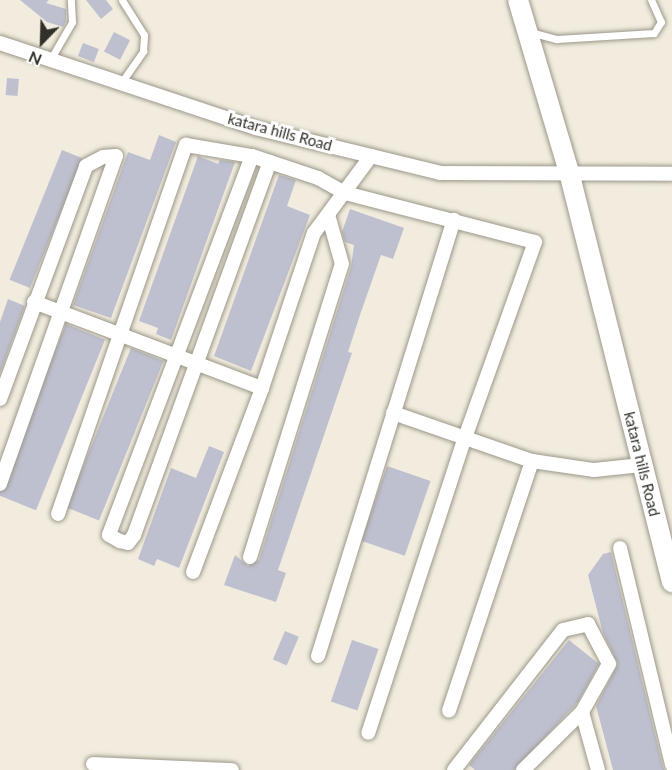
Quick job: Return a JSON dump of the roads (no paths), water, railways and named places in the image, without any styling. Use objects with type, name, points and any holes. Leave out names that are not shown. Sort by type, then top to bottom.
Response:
[{"type":"main road","name":"katara hills Road","points":[[518,0],[525,31],[569,172],[672,582]]},
{"type":"street","name":"katara hills Road","points":[[0,43],[120,85],[256,128],[440,173],[672,174]]},
{"type":"street","points":[[58,514],[186,145],[252,156],[318,178],[345,193],[536,242],[464,440],[368,732]]},
{"type":"street","points":[[0,399],[86,166],[103,157],[116,156],[0,484]]},
{"type":"street","points":[[252,156],[109,535],[120,542],[128,543],[134,535],[270,162]]},
{"type":"street","points":[[193,572],[262,388],[314,233],[371,156]]},
{"type":"street","points":[[249,557],[342,264],[328,215]]},
{"type":"street","points":[[318,656],[454,220]]},
{"type":"street","points":[[34,302],[179,354],[262,388]]},
{"type":"street","points":[[393,413],[464,440],[532,461],[594,470],[642,465]]},
{"type":"street","points":[[448,711],[532,461]]},
{"type":"street","points":[[620,548],[672,765]]},
{"type":"street","points":[[454,770],[563,630],[588,624],[609,664],[582,712],[523,770]]},
{"type":"street","points":[[582,712],[598,770]]},
{"type":"street","points":[[93,764],[232,770]]},
{"type":"lane","points":[[50,60],[72,22],[71,0]]},
{"type":"lane","points":[[120,85],[143,51],[144,35],[122,0]]},
{"type":"lane","points":[[525,31],[557,39],[654,33],[661,22],[651,0]]}]
